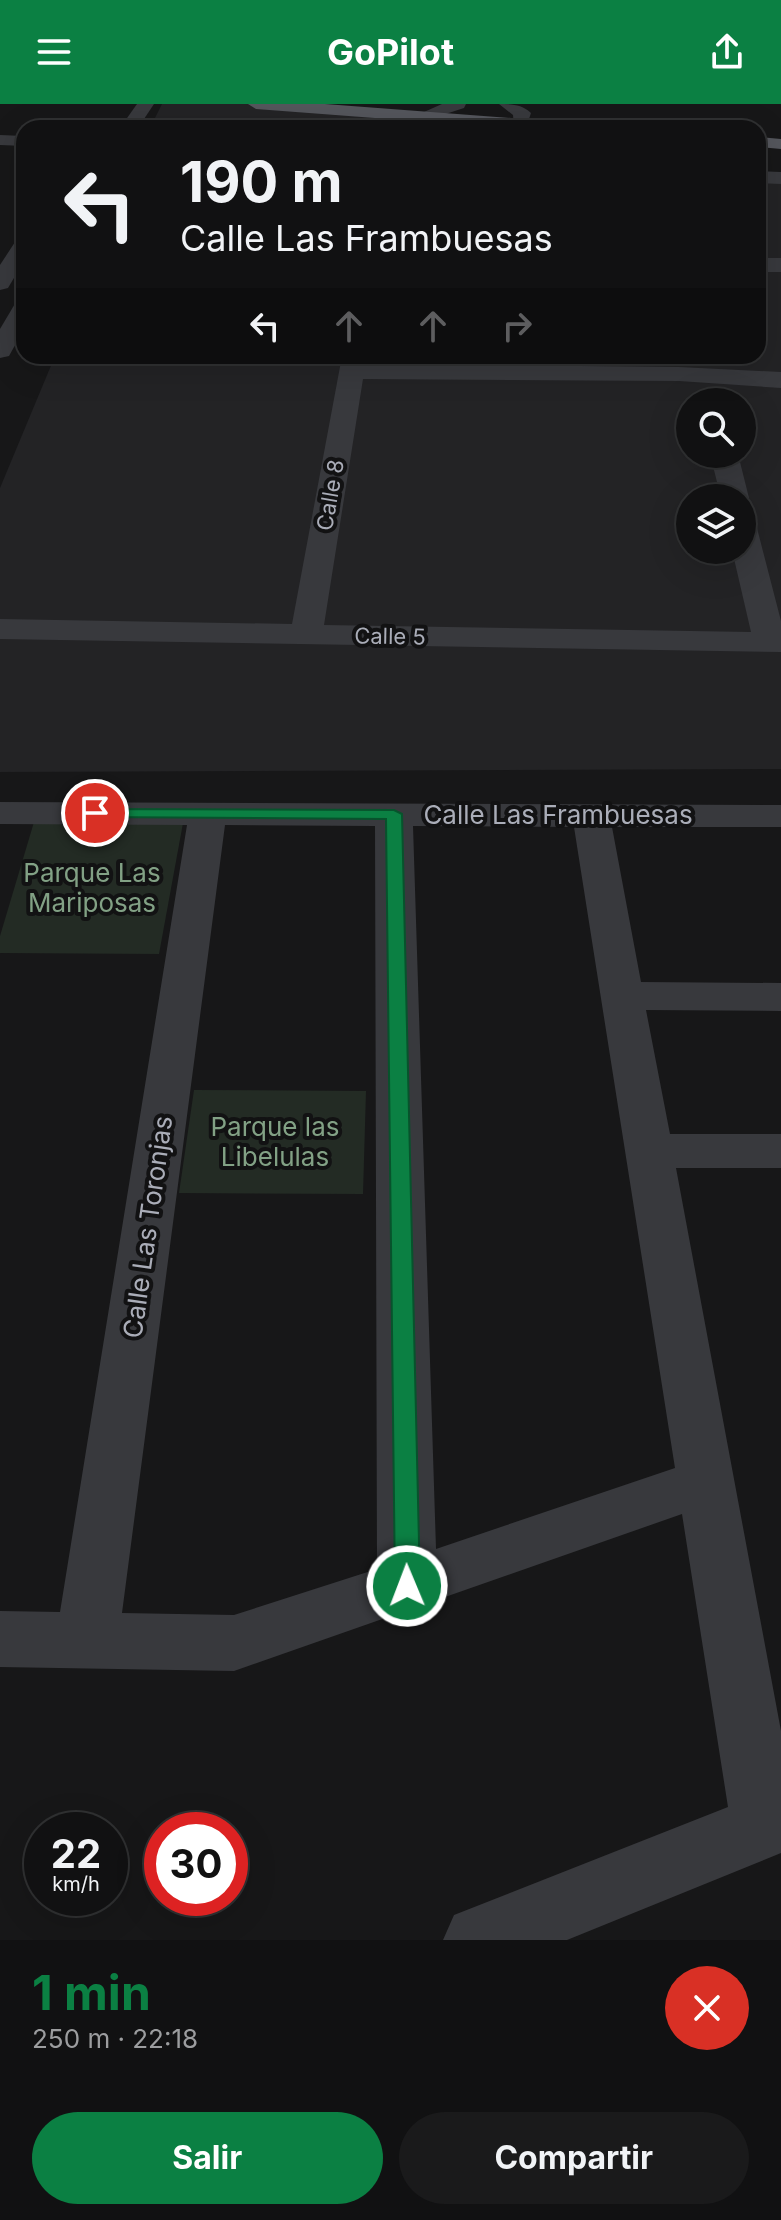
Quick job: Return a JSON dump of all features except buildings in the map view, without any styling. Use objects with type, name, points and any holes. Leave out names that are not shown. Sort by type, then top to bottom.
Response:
[{"type":"main road","points":[[256,104],[368,108],[385,120]]},
{"type":"main road","points":[[394,120],[424,116],[472,120]]},
{"type":"street","points":[[424,116],[458,104]]},
{"type":"street","points":[[507,104],[522,113],[521,120]]},
{"type":"street","points":[[0,283],[16,256]]},
{"type":"street","points":[[2,344],[16,320]]},
{"type":"street","points":[[352,364],[702,366],[781,380]]},
{"type":"street","name":"Calle 8","points":[[306,635],[352,364]]},
{"type":"street","points":[[702,366],[708,388]]},
{"type":"street","points":[[756,549],[776,642]]},
{"type":"street","name":"Calle 5","points":[[0,629],[776,642]]},
{"type":"street","points":[[0,849],[6,813]]},
{"type":"street","name":"Calle Las Frambuesas","points":[[6,813],[781,816]]},
{"type":"street","name":"Calle Las Toronjas","points":[[87,1640],[208,814]]},
{"type":"street","points":[[394,814],[407,1586]]},
{"type":"street","points":[[479,1940],[773,1823],[706,1481],[591,815]]},
{"type":"street","points":[[622,996],[781,997]]},
{"type":"street","points":[[649,1151],[781,1151]]},
{"type":"street","points":[[0,1639],[234,1643],[706,1481]]},
{"type":"shaded area","points":[[162,104],[248,104],[455,120],[154,120]]},
{"type":"shaded area","points":[[766,174],[781,174],[781,769],[0,772],[0,488],[52,364],[766,364]]},
{"type":"green space","name":"Parque Las Mariposas","points":[[34,822],[183,823],[159,954],[0,953],[0,936]]},
{"type":"green space","name":"Parque las Libelulas","points":[[194,1090],[366,1091],[363,1194],[179,1193]]},
{"type":"route","points":[[95,813],[394,814],[407,1586]]}]
